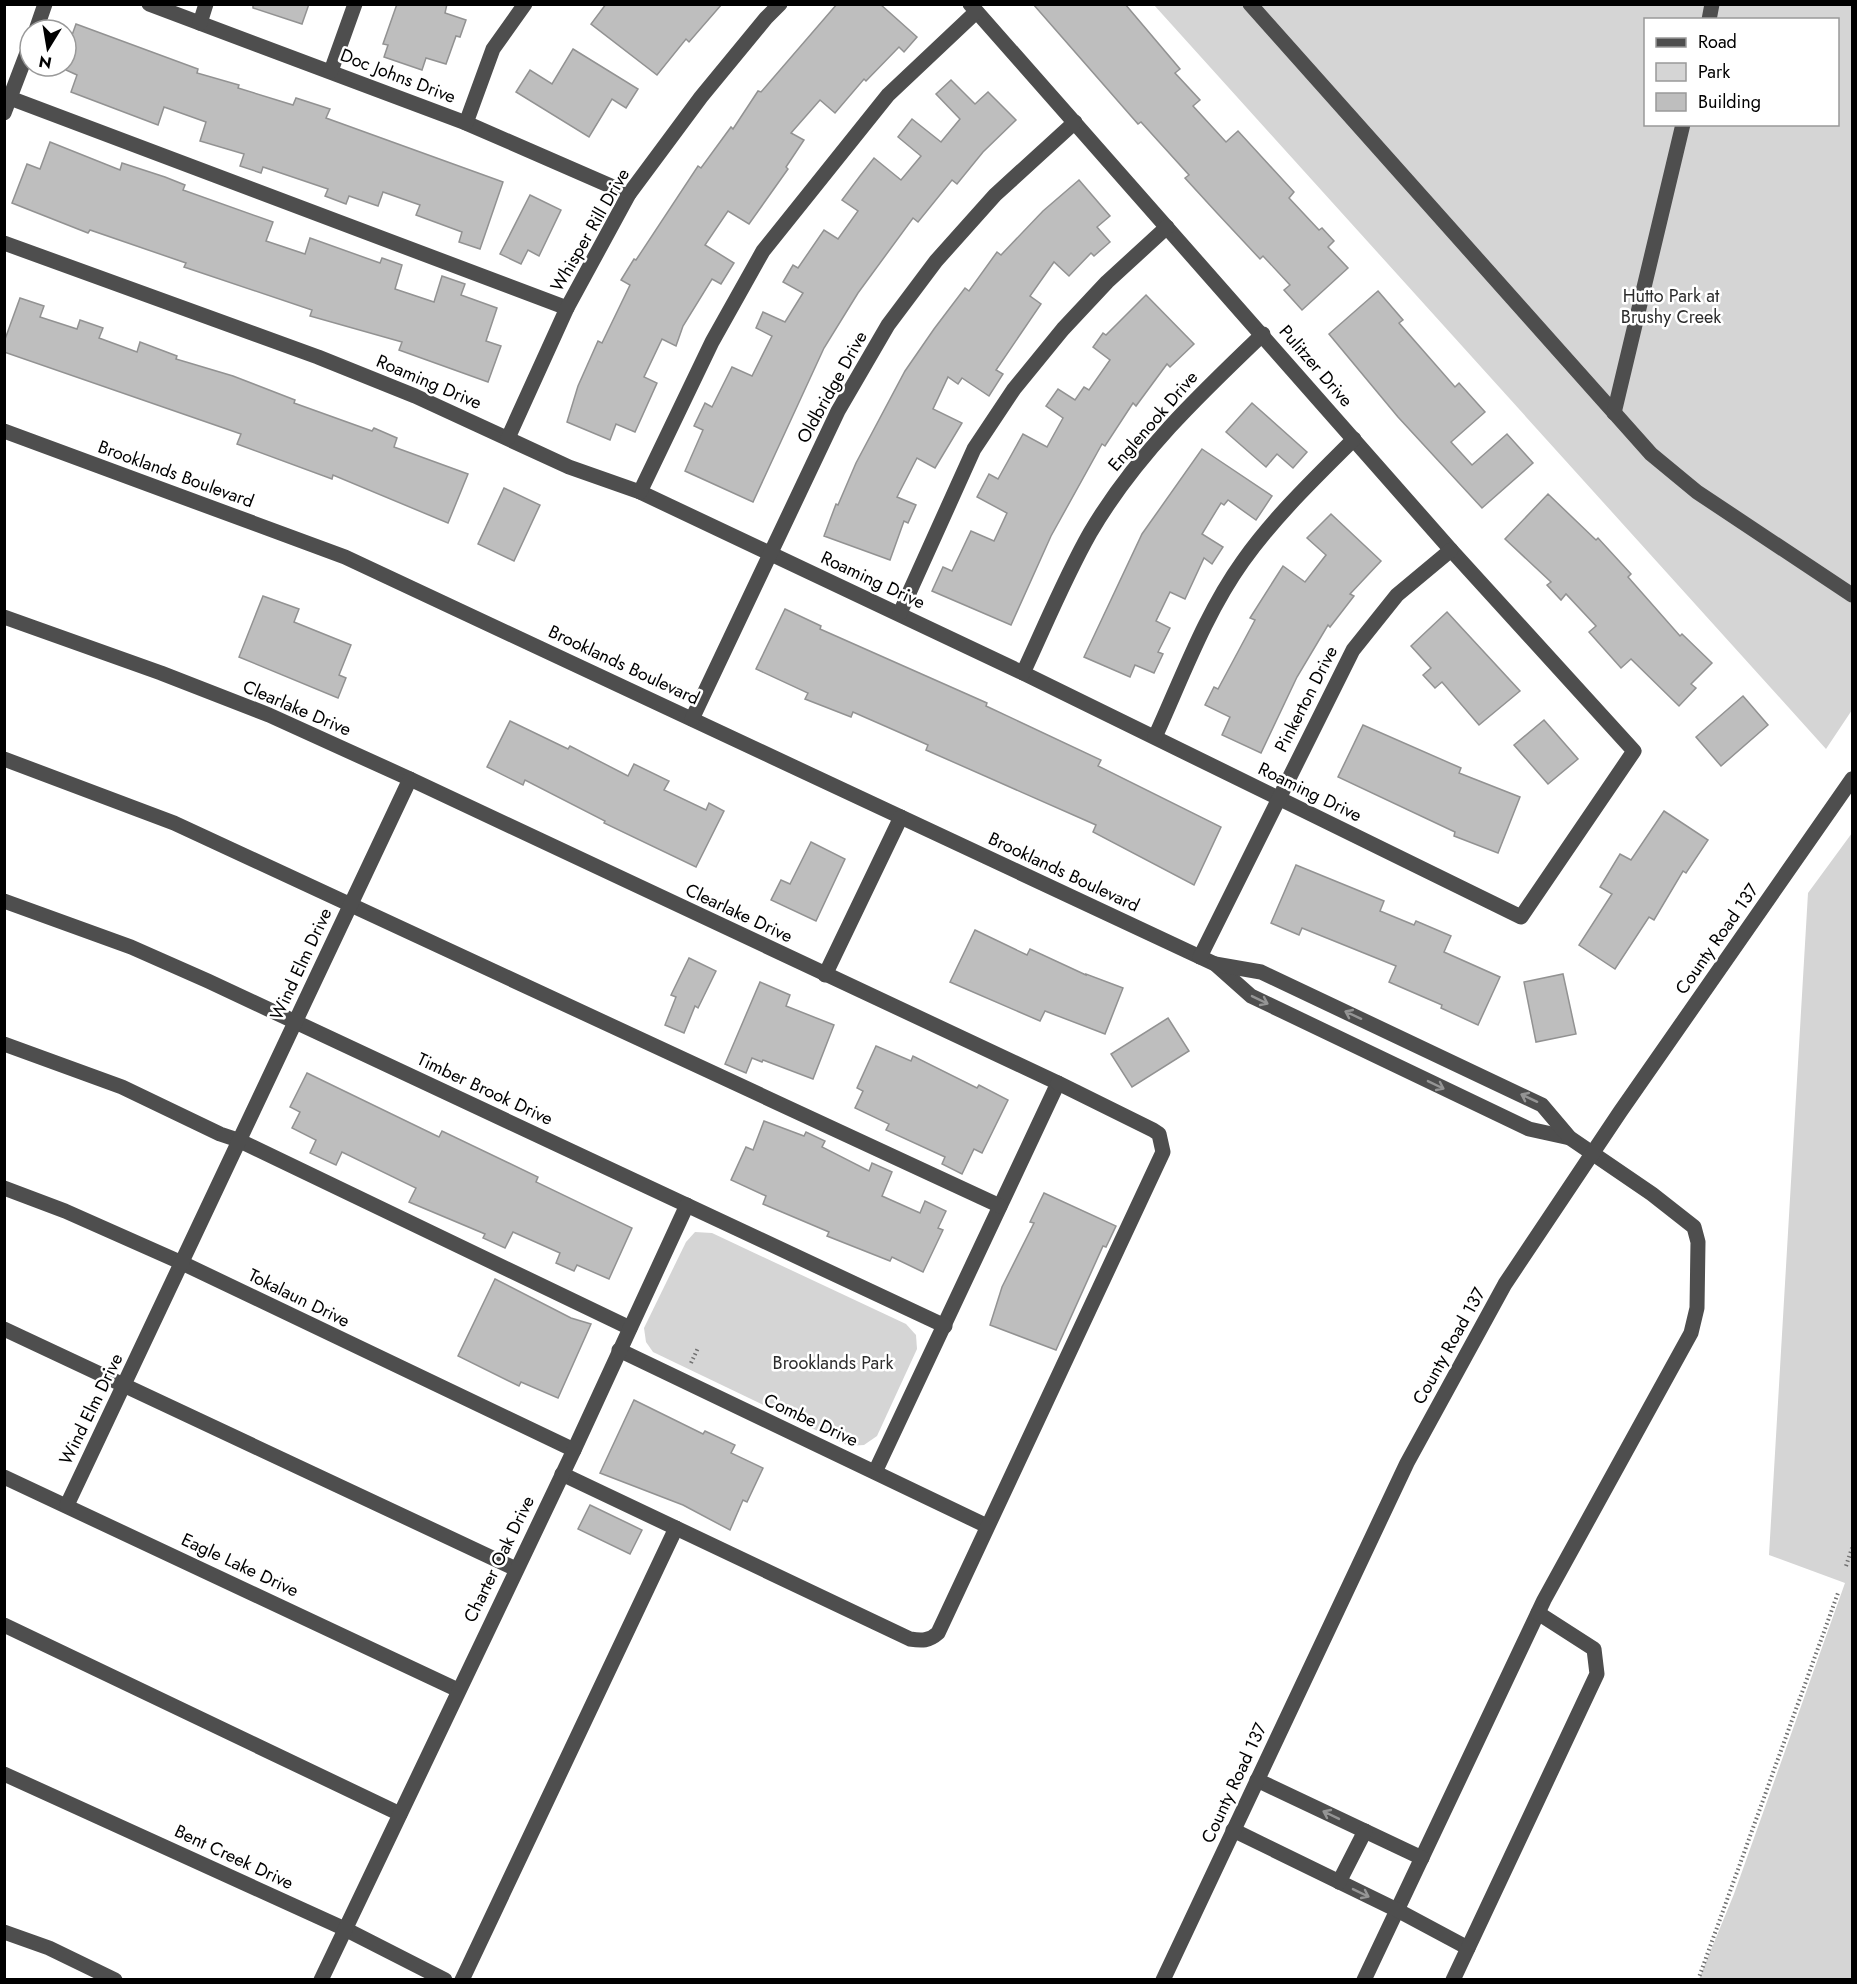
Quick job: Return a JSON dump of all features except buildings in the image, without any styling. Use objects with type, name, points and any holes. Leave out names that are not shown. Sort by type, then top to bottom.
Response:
[{"type":"street","name":"Doc Johns Drive","points":[[148,4],[466,123],[629,194]]},
{"type":"street","points":[[200,23],[206,4]]},
{"type":"street","points":[[331,71],[355,4]]},
{"type":"street","points":[[466,123],[493,49],[525,4]]},
{"type":"street","name":"Whisper Rill Drive","points":[[508,438],[567,308],[629,194],[701,97],[780,4]]},
{"type":"street","points":[[1250,4],[1651,454],[1696,492],[1852,595]]},
{"type":"street","points":[[640,492],[712,342],[763,250],[888,95],[973,8]]},
{"type":"street","name":"Pulitzer Drive","points":[[973,8],[1263,334],[1451,550],[1634,751]]},
{"type":"street","points":[[4,113],[18,77]]},
{"type":"street","points":[[10,98],[567,308]]},
{"type":"street","name":"Oldbridge Drive","points":[[692,719],[838,411],[888,324],[936,261],[995,195],[1075,122]]},
{"type":"street","points":[[1614,413],[1683,126]]},
{"type":"street","points":[[900,614],[974,448],[1014,389],[1063,329],[1107,282],[1167,227]]},
{"type":"street","name":"Roaming Drive","points":[[4,243],[318,357],[415,396],[569,467],[640,492],[1023,673],[1521,917],[1634,751]]},
{"type":"street","name":"Englenook Drive","points":[[1023,673],[1090,533],[1135,466],[1192,401],[1263,334]]},
{"type":"street","name":"Brooklands Boulevard","points":[[4,431],[345,557],[1215,964],[1261,972],[1542,1105],[1570,1138],[1652,1194],[1694,1227],[1698,1242],[1697,1308],[1691,1333],[1538,1613]]},
{"type":"street","points":[[1155,737],[1211,614],[1242,562],[1282,512],[1354,439]]},
{"type":"street","name":"Pinkerton Drive","points":[[1200,957],[1353,650],[1398,595],[1451,550]]},
{"type":"street","name":"Clearlake Drive","points":[[4,617],[161,673],[269,716],[410,779],[1058,1083],[1159,1134],[1163,1152],[1150,1185],[987,1526]]},
{"type":"street","points":[[4,759],[174,823],[1000,1206]]},
{"type":"street","name":"Wind Elm Drive","points":[[67,1504],[410,779]]},
{"type":"street","name":"County Road 137","points":[[1163,1980],[1412,1453],[1505,1284],[1627,1102],[1852,780]]},
{"type":"street","points":[[825,975],[901,817]]},
{"type":"street","name":"Timber Brook Drive","points":[[4,901],[132,947],[945,1326]]},
{"type":"street","name":"Brooklands Boulevard","points":[[1215,964],[1251,996],[1529,1129],[1570,1138]]},
{"type":"street","points":[[4,1044],[122,1087],[220,1134],[238,1140],[630,1328]]},
{"type":"street","points":[[875,1472],[1058,1083]]},
{"type":"street","name":"Tokalaun Drive","points":[[4,1188],[65,1211],[180,1262],[574,1450]]},
{"type":"street","name":"Charter Oak Drive","points":[[321,1980],[574,1450],[687,1205]]},
{"type":"street","points":[[4,1329],[516,1569]]},
{"type":"street","name":"Combe Drive","points":[[619,1350],[987,1526]]},
{"type":"street","points":[[562,1474],[910,1639],[923,1641],[938,1632],[987,1526]]},
{"type":"street","name":"Eagle Lake Drive","points":[[4,1476],[458,1690]]},
{"type":"street","points":[[462,1980],[676,1528]]},
{"type":"street","points":[[1364,1980],[1538,1613],[1594,1649],[1598,1674],[1453,1980]]},
{"type":"street","points":[[4,1625],[400,1814]]},
{"type":"street","name":"Bent Creek Drive","points":[[4,1774],[345,1929],[445,1980]]},
{"type":"street","points":[[1257,1780],[1422,1858]]},
{"type":"street","points":[[1233,1830],[1397,1910],[1468,1948]]},
{"type":"street","points":[[1339,1882],[1365,1832]]},
{"type":"street","points":[[4,1932],[49,1948],[115,1980]]},
{"type":"path","points":[[691,1363],[698,1348]]},
{"type":"path","points":[[1846,1566],[1852,1548]]},
{"type":"path","points":[[1698,1980],[1838,1593]]},
{"type":"green space","name":"Hutto Park at Brushy Creek","points":[[1154,5],[1852,5],[1852,710],[1826,749]]},
{"type":"green space","points":[[1852,833],[1852,1979],[1699,1979],[1734,1894],[1845,1583],[1769,1555],[1808,893]]},
{"type":"green space","name":"Brooklands Park","points":[[695,1232],[712,1233],[906,1324],[916,1335],[917,1349],[877,1436],[864,1445],[849,1446],[653,1352],[646,1342],[644,1328],[686,1242]]}]
